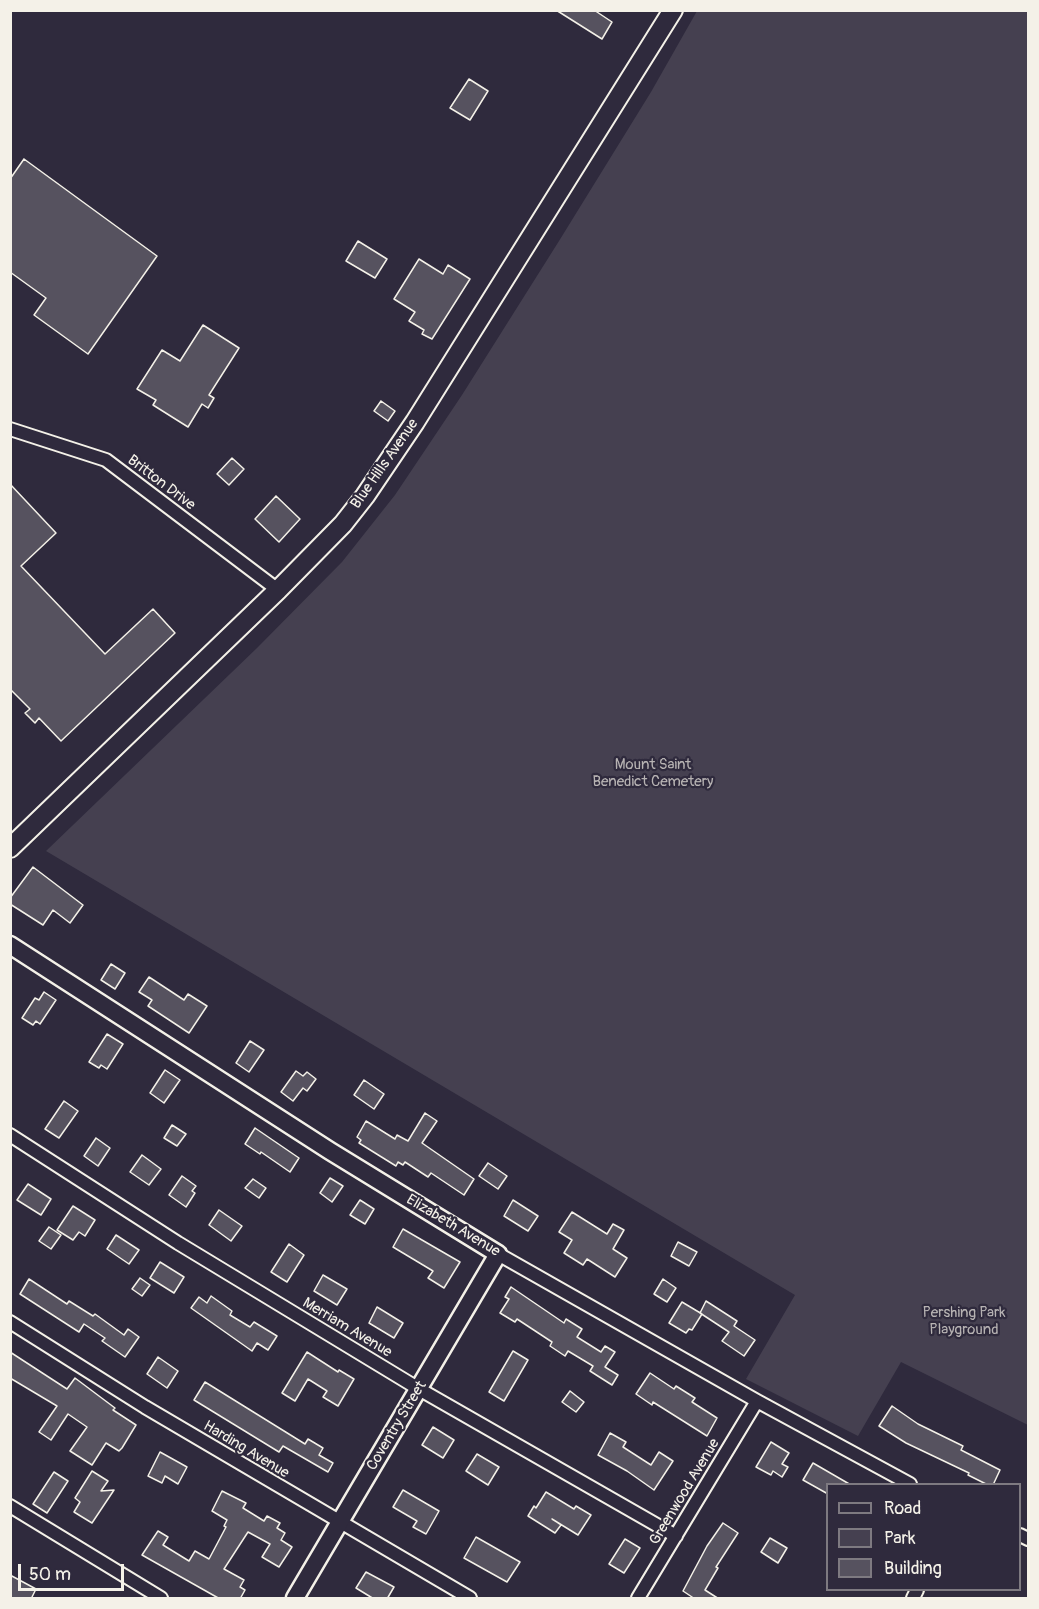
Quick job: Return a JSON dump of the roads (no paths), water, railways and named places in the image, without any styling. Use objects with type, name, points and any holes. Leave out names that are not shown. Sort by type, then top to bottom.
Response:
[{"type":"main road","name":"Blue Hills Avenue","points":[[10,848],[278,590],[343,524],[393,455],[673,10]]},
{"type":"street","name":"Britton Drive","points":[[10,429],[106,460],[278,590]]},
{"type":"street","name":"Elizabeth Avenue","points":[[10,945],[330,1151],[498,1254],[906,1483]]},
{"type":"street","name":"Merriam Avenue","points":[[10,1135],[178,1243],[419,1389],[676,1536]]},
{"type":"street","name":"Coventry Street","points":[[295,1599],[498,1254]]},
{"type":"street","name":"Harding Avenue","points":[[10,1322],[145,1407],[470,1599]]},
{"type":"street","name":"Greenwood Avenue","points":[[638,1599],[757,1401]]},
{"type":"street","points":[[10,1506],[160,1599]]},
{"type":"park label","name":"Mount Saint Benedict Cemetery","points":[[653,774]]},
{"type":"park label","name":"Pershing Park Playground","points":[[964,1322]]}]
